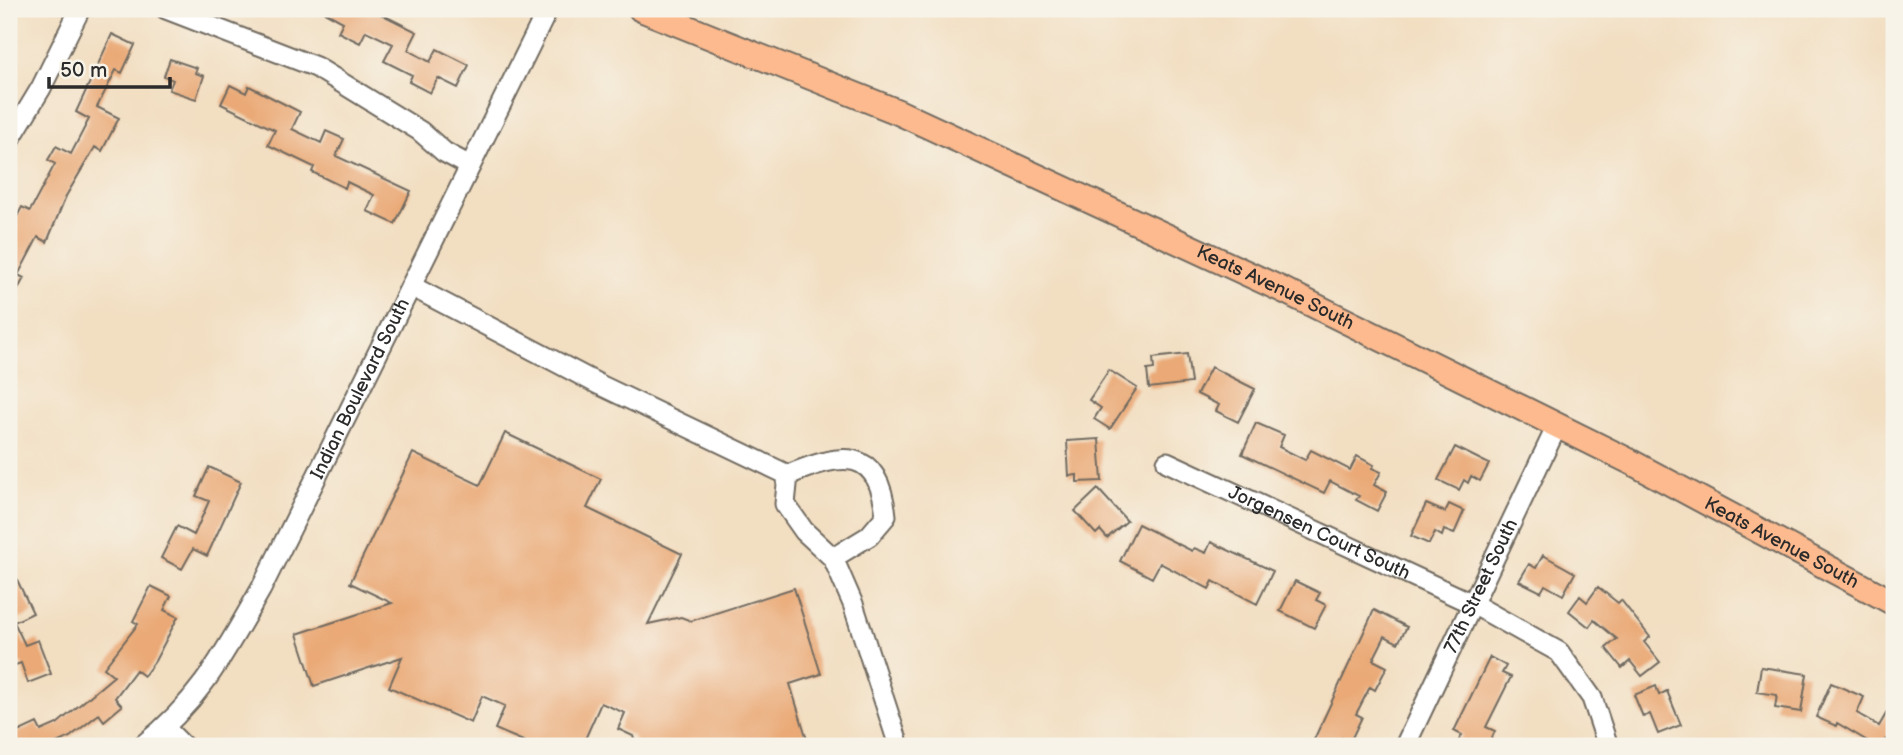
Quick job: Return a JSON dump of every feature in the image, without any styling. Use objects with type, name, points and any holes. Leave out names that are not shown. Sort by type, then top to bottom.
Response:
[{"type":"main road","name":"Keats Avenue South","points":[[641,9],[898,112],[1285,291],[1557,426],[1894,603]]},
{"type":"street","points":[[9,141],[41,88],[80,9]]},
{"type":"street","points":[[166,9],[316,67],[419,131],[443,152],[471,166]]},
{"type":"street","name":"Indian Boulevard South","points":[[142,746],[166,728],[209,679],[261,589],[548,9]]},
{"type":"street","points":[[411,286],[600,385],[788,475],[839,458],[856,461],[874,472],[883,489],[886,516],[870,536],[833,558]]},
{"type":"street","name":"77th Street South","points":[[1405,746],[1557,426]]},
{"type":"street","name":"Jorgensen Court South","points":[[1167,462],[1474,604],[1559,652],[1592,698],[1608,746]]},
{"type":"street","points":[[788,475],[785,504],[803,531],[833,558],[853,604],[898,746]]},
{"type":"street","points":[[166,728],[183,746]]},
{"type":"building","points":[[319,9],[371,9],[417,32],[408,50],[430,62],[437,49],[469,65],[458,88],[438,78],[430,93],[409,82],[412,75],[384,61],[393,44],[366,31],[360,43],[338,32],[343,22]]},
{"type":"building","points":[[112,34],[135,45],[122,73],[116,70],[97,107],[119,118],[102,151],[95,147],[66,196],[47,242],[38,237],[18,275],[24,278],[18,289],[13,286],[9,293],[9,246],[15,234],[9,231],[22,207],[30,211],[55,164],[48,160],[56,146],[71,154],[89,119],[76,112]]},
{"type":"building","points":[[170,59],[197,68],[195,73],[204,76],[196,99],[169,90],[173,80],[164,76]]},
{"type":"building","points":[[230,85],[246,93],[249,86],[300,112],[292,129],[321,143],[326,131],[344,139],[336,156],[411,191],[395,224],[367,211],[374,195],[347,182],[345,188],[312,172],[314,167],[268,145],[275,130],[221,104]]},
{"type":"building","points":[[1187,354],[1191,383],[1149,388],[1147,370],[1154,369],[1153,358]]},
{"type":"building","points":[[1211,367],[1255,389],[1238,422],[1216,411],[1219,405],[1197,394]]},
{"type":"building","points":[[1109,370],[1137,388],[1110,429],[1094,419],[1101,408],[1089,400]]},
{"type":"building","points":[[1256,423],[1284,435],[1279,447],[1305,460],[1311,450],[1350,470],[1357,456],[1374,465],[1372,468],[1381,472],[1374,485],[1387,492],[1377,511],[1356,500],[1359,496],[1330,481],[1324,493],[1242,454]]},
{"type":"building","points":[[505,433],[601,479],[587,508],[682,554],[648,624],[681,617],[691,621],[794,588],[821,674],[790,684],[809,746],[636,746],[633,736],[618,729],[625,713],[601,703],[582,746],[535,746],[495,729],[505,706],[482,696],[471,723],[389,687],[402,657],[314,686],[297,634],[392,603],[350,583],[413,453],[480,485]]},
{"type":"building","points":[[1099,439],[1102,481],[1077,482],[1077,475],[1069,476],[1067,441]]},
{"type":"building","points":[[1455,447],[1489,464],[1480,481],[1471,476],[1468,483],[1464,480],[1459,490],[1438,480]]},
{"type":"building","points":[[209,467],[241,482],[207,556],[193,549],[182,569],[161,558],[177,526],[194,535],[209,501],[196,496]]},
{"type":"building","points":[[1098,489],[1127,521],[1107,538],[1100,530],[1096,534],[1075,511]]},
{"type":"building","points":[[1426,504],[1445,512],[1449,504],[1464,511],[1454,534],[1444,530],[1442,536],[1435,532],[1429,544],[1411,536]]},
{"type":"building","points":[[1138,524],[1192,551],[1194,548],[1206,553],[1211,542],[1273,571],[1257,604],[1213,581],[1209,589],[1160,563],[1152,578],[1120,561]]},
{"type":"building","points":[[1543,555],[1575,573],[1563,595],[1545,585],[1541,592],[1519,581],[1529,564],[1536,568]]},
{"type":"building","points":[[9,563],[33,613],[14,622],[25,645],[38,640],[51,674],[28,683],[21,663],[9,667]]},
{"type":"building","points":[[1295,581],[1320,593],[1316,600],[1326,605],[1314,628],[1280,611]]},
{"type":"building","points":[[151,586],[171,596],[164,610],[178,617],[144,676],[136,670],[115,698],[122,706],[104,721],[99,714],[70,737],[50,746],[11,746],[9,736],[37,723],[41,731],[57,724],[114,676],[104,668],[138,624],[133,621]]},
{"type":"building","points":[[1598,587],[1618,603],[1621,600],[1650,637],[1644,642],[1660,662],[1642,676],[1630,661],[1622,668],[1606,648],[1617,639],[1594,620],[1589,627],[1569,611],[1580,596],[1587,602]]},
{"type":"building","points":[[1374,610],[1407,627],[1398,643],[1385,636],[1373,660],[1387,667],[1375,690],[1370,687],[1356,714],[1362,717],[1350,742],[1342,738],[1338,746],[1311,746]]},
{"type":"building","points":[[1490,657],[1506,666],[1502,673],[1511,677],[1486,727],[1495,731],[1488,746],[1468,746],[1458,742],[1462,735],[1454,731]]},
{"type":"building","points":[[1761,667],[1807,674],[1801,712],[1775,708],[1777,695],[1757,692]]},
{"type":"building","points":[[1831,683],[1864,697],[1857,713],[1879,726],[1894,700],[1894,744],[1886,739],[1881,746],[1876,746],[1837,723],[1836,726],[1816,717]]},
{"type":"building","points":[[1656,686],[1659,695],[1667,691],[1681,725],[1658,734],[1650,714],[1643,717],[1634,695]]}]
